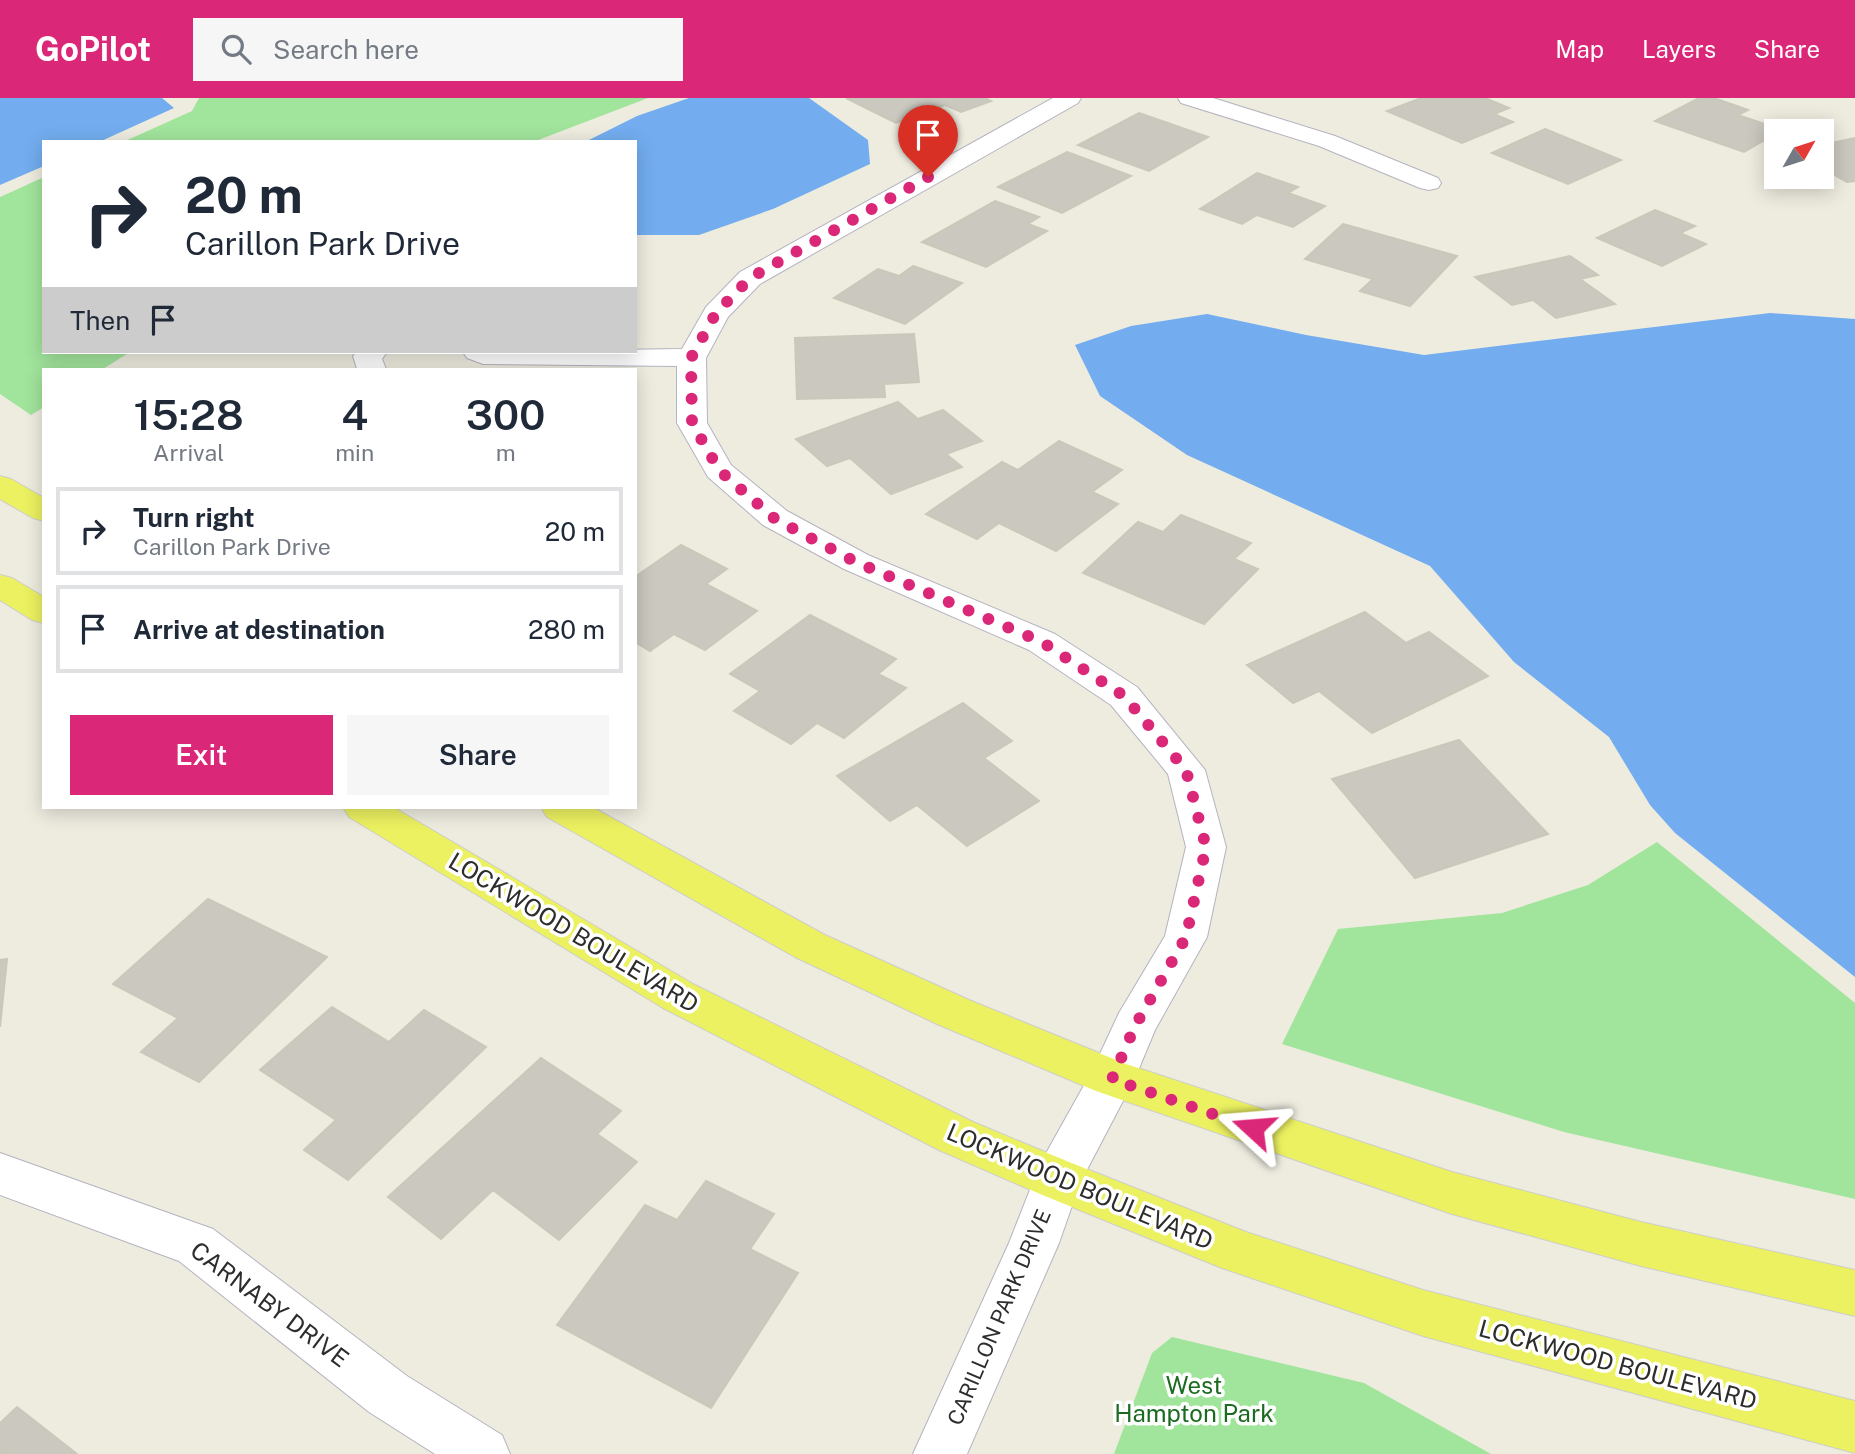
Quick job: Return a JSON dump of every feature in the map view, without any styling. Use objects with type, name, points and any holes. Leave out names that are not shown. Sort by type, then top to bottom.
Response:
[{"type":"main road","points":[[0,486],[42,510]]},
{"type":"main road","points":[[0,585],[42,611]]},
{"type":"main road","name":"LOCKWOOD BOULEVARD","points":[[366,809],[678,996],[956,1136],[1057,1179],[1240,1252],[1423,1313],[1855,1427]]},
{"type":"main road","points":[[565,809],[810,946],[953,1012],[1112,1079],[1452,1193],[1641,1244],[1855,1293]]},
{"type":"street","name":"CARILLON PARK DRIVE","points":[[940,1454],[1034,1243],[1057,1179],[1112,1079],[1135,1026],[1186,937],[1206,847],[1186,770],[1124,696],[1042,642],[856,562],[775,519],[719,470],[692,423],[691,358],[716,313],[750,278],[1070,98]]},
{"type":"street","points":[[1189,98],[1327,141],[1429,183]]},
{"type":"street","points":[[474,359],[691,358]]},
{"type":"street","name":"CARNABY DRIVE","points":[[0,1174],[196,1244],[388,1394],[484,1454]]},
{"type":"green space","points":[[199,98],[648,98],[538,140],[127,140],[192,111]]},
{"type":"green space","points":[[42,178],[42,354],[127,354],[105,368],[42,368],[42,408],[31,415],[0,394],[0,197]]},
{"type":"green space","points":[[1657,842],[1855,1003],[1855,1199],[1564,1132],[1282,1044],[1338,929],[1502,913],[1588,885]]},
{"type":"green space","name":"West Hampton Park","points":[[1172,1337],[1364,1383],[1491,1454],[1114,1454],[1152,1353]]},
{"type":"water","points":[[0,98],[162,98],[174,108],[103,140],[42,140],[42,167],[0,185]]},
{"type":"water","points":[[689,98],[809,98],[868,140],[870,164],[773,209],[699,235],[637,235],[637,140],[589,140],[637,116]]},
{"type":"water","points":[[1770,313],[1855,319],[1855,977],[1675,833],[1650,805],[1609,737],[1514,662],[1430,566],[1187,455],[1100,396],[1075,345],[1131,326],[1207,314],[1306,335],[1424,355]]},
{"type":"building","points":[[846,98],[985,98],[991,101],[961,112],[945,105],[896,123]]},
{"type":"building","points":[[1421,98],[1485,98],[1509,108],[1494,114],[1513,122],[1462,143],[1387,111]]},
{"type":"building","points":[[1699,98],[1714,98],[1748,110],[1738,115],[1764,124],[1764,140],[1744,152],[1655,121]]},
{"type":"building","points":[[1139,113],[1208,137],[1149,171],[1078,145]]},
{"type":"building","points":[[1545,129],[1621,160],[1568,184],[1492,153]]},
{"type":"building","points":[[1855,138],[1855,181],[1847,182],[1834,175],[1834,142]]},
{"type":"building","points":[[1067,152],[1131,176],[1062,213],[998,187]]},
{"type":"building","points":[[1257,173],[1298,187],[1288,193],[1325,206],[1293,227],[1257,215],[1242,224],[1200,209]]},
{"type":"building","points":[[995,201],[1039,217],[1028,224],[1047,231],[986,267],[922,242]]},
{"type":"building","points":[[1655,210],[1695,226],[1680,233],[1706,244],[1662,266],[1597,238]]},
{"type":"building","points":[[1343,224],[1457,256],[1410,306],[1360,291],[1373,279],[1305,259]]},
{"type":"building","points":[[1570,256],[1598,275],[1580,279],[1615,304],[1556,318],[1533,300],[1512,305],[1475,277]]},
{"type":"building","points":[[913,266],[962,283],[905,324],[834,298],[878,269],[899,276]]},
{"type":"building","points":[[914,334],[919,382],[884,384],[885,397],[797,399],[795,338]]},
{"type":"building","points":[[898,402],[918,419],[943,410],[982,441],[946,454],[962,467],[891,494],[850,458],[827,466],[796,439]]},
{"type":"building","points":[[1059,441],[1122,470],[1092,492],[1118,504],[1056,551],[999,523],[977,539],[926,514],[1002,462],[1018,470]]},
{"type":"building","points":[[1181,515],[1251,543],[1234,559],[1258,569],[1204,624],[1083,573],[1138,522],[1163,532]]},
{"type":"building","points":[[681,545],[727,569],[706,584],[757,611],[705,650],[674,634],[650,651],[637,643],[637,576]]},
{"type":"building","points":[[1365,612],[1406,643],[1429,632],[1488,676],[1372,733],[1319,691],[1293,703],[1247,665]]},
{"type":"building","points":[[810,615],[896,659],[878,674],[906,688],[844,738],[817,723],[791,744],[734,711],[760,691],[730,674]]},
{"type":"building","points":[[963,703],[1012,741],[984,758],[1039,801],[967,846],[917,805],[890,821],[837,776]]},
{"type":"building","points":[[1459,740],[1548,834],[1415,878],[1332,779]]},
{"type":"building","points":[[208,899],[327,957],[199,1082],[141,1052],[178,1018],[113,984]]},
{"type":"building","points":[[7,959],[0,1027],[0,960]]},
{"type":"building","points":[[332,1007],[389,1042],[424,1010],[486,1047],[348,1180],[304,1150],[336,1120],[260,1070]]},
{"type":"building","points":[[541,1058],[621,1111],[597,1134],[637,1162],[559,1240],[493,1190],[441,1239],[388,1197]]},
{"type":"building","points":[[706,1181],[774,1214],[750,1249],[798,1273],[711,1408],[557,1325],[645,1205],[677,1220]]},
{"type":"building","points":[[17,1407],[77,1454],[0,1454],[0,1423]]},
{"type":"route","points":[[928,177],[750,278],[716,313],[691,358],[692,423],[719,470],[775,519],[856,562],[1042,642],[1124,696],[1186,770],[1206,847],[1186,937],[1135,1026],[1112,1079],[1253,1128]]}]
